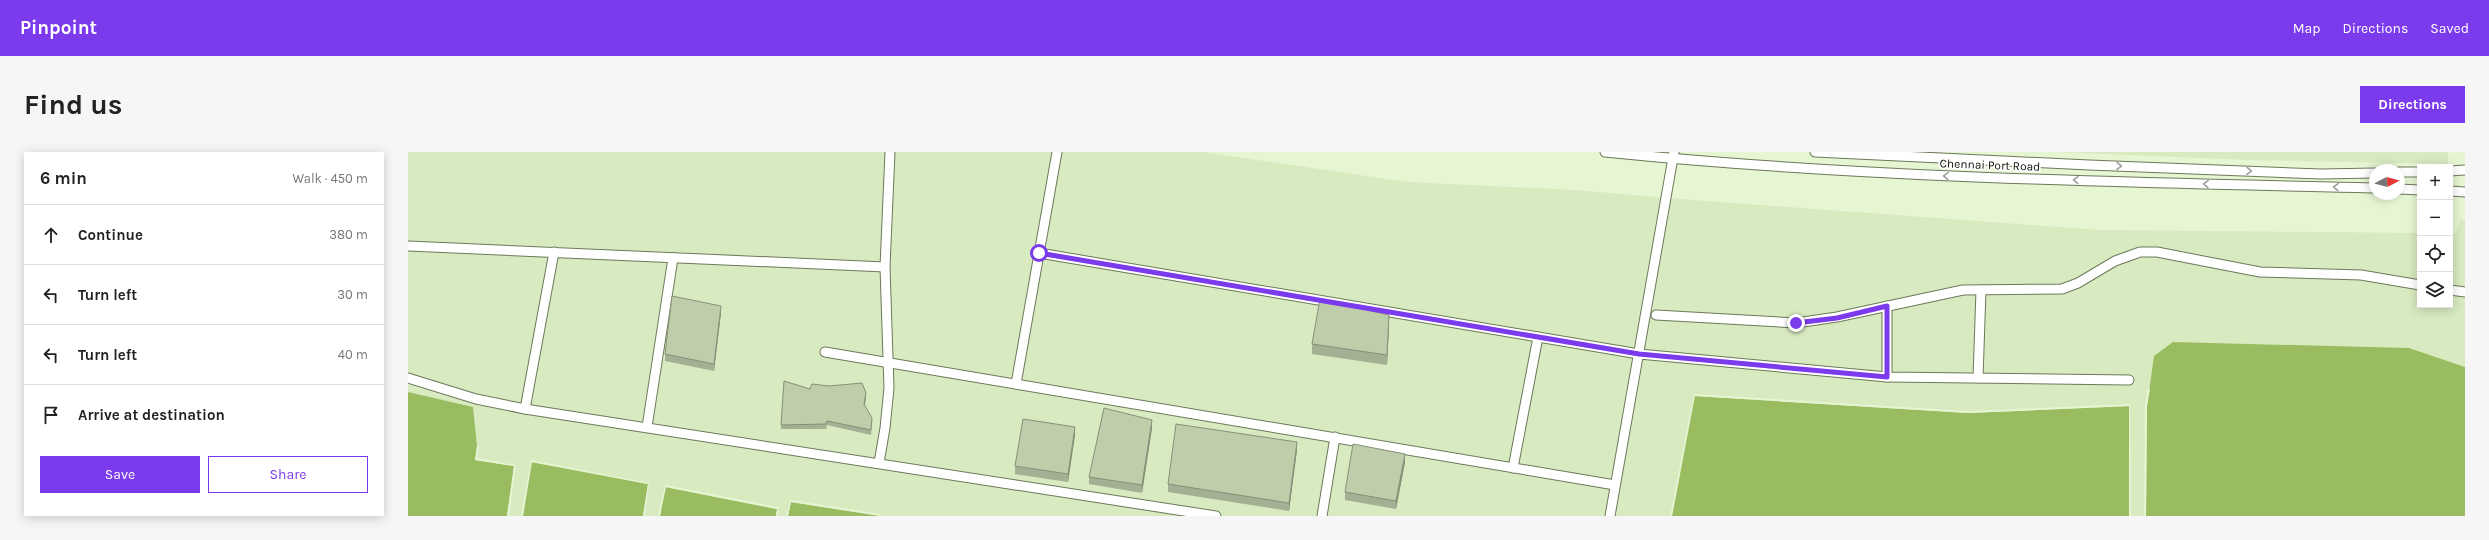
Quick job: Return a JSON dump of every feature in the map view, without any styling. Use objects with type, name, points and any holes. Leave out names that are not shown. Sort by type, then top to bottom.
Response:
[{"type":"lane","points":[[879,463],[888,404],[885,267],[890,152]]},
{"type":"lane","points":[[1016,384],[1057,152]]},
{"type":"lane","name":"Chennai Port Road","points":[[1605,152],[1672,155],[1880,174],[2369,188]]},
{"type":"lane","name":"Chennai Port Road","points":[[1815,152],[2097,166],[2321,174],[2369,173]]},
{"type":"lane","points":[[1610,516],[1672,155]]},
{"type":"lane","points":[[2453,171],[2465,170]]},
{"type":"lane","points":[[2405,172],[2417,172]]},
{"type":"lane","points":[[2405,189],[2417,190]]},
{"type":"lane","points":[[2453,191],[2465,192]]},
{"type":"lane","points":[[408,246],[885,267]]},
{"type":"lane","points":[[525,409],[554,252]]},
{"type":"lane","points":[[1656,316],[1796,323],[1837,318],[1963,290],[2062,289],[2078,283],[2115,261],[2140,252],[2158,252],[2260,272],[2361,274],[2417,284]]},
{"type":"lane","points":[[1039,253],[1639,354],[1887,377],[2129,380]]},
{"type":"lane","points":[[647,428],[673,258]]},
{"type":"lane","points":[[1978,378],[1981,290]]},
{"type":"lane","points":[[2453,290],[2465,292]]},
{"type":"lane","points":[[1887,306],[1887,377]]},
{"type":"lane","points":[[1513,468],[1538,337]]},
{"type":"lane","points":[[825,352],[1615,484]]},
{"type":"lane","points":[[408,378],[476,399],[525,409],[1216,516]]},
{"type":"lane","points":[[1322,516],[1335,437]]},
{"type":"shaded area","points":[[408,152],[1203,152],[1407,182],[1575,190],[2099,230],[2417,233],[2417,308],[2453,308],[2453,234],[2456,234],[2460,219],[2465,220],[2465,367],[2409,348],[2173,342],[2155,356],[2147,406],[2146,516],[2129,516],[2129,406],[1968,413],[1694,397],[1672,516],[880,516],[791,502],[788,516],[776,516],[777,509],[666,487],[660,516],[643,516],[648,485],[532,462],[523,516],[507,516],[514,466],[475,460],[477,446],[473,407],[408,392]]},
{"type":"shaded area","points":[[2057,152],[2448,152],[2448,164],[2249,160]]},
{"type":"shaded area","points":[[2173,342],[2409,348],[2465,367],[2465,516],[2146,516],[2147,406],[2154,356]]},
{"type":"shaded area","points":[[408,392],[473,407],[477,446],[475,460],[514,466],[507,516],[408,516]]},
{"type":"shaded area","points":[[1694,396],[1968,413],[2130,406],[2129,516],[1672,516]]},
{"type":"shaded area","points":[[531,462],[648,484],[643,516],[523,516]]},
{"type":"shaded area","points":[[665,487],[777,509],[776,516],[660,516]]},
{"type":"shaded area","points":[[791,502],[880,516],[788,516]]},
{"type":"pier","points":[[2148,389],[2150,389],[2147,406],[2146,516],[2144,516],[2145,406]]},
{"type":"pier","points":[[1694,394],[1968,411],[2130,404],[2131,516],[2129,516],[2129,406],[1968,413],[1695,396],[1672,516],[1670,516]]},
{"type":"pier","points":[[477,446],[479,446],[477,458],[516,465],[509,516],[507,516],[514,466],[475,460]]},
{"type":"pier","points":[[531,460],[649,483],[645,516],[643,516],[648,484],[532,462],[523,516],[521,516]]},
{"type":"pier","points":[[665,485],[778,507],[778,516],[776,516],[777,509],[666,487],[660,516],[658,516]]},
{"type":"pier","points":[[791,500],[880,514],[882,516],[791,502],[788,516],[786,516]]},
{"type":"building","points":[[672,296],[721,306],[714,364],[665,354]]},
{"type":"building","points":[[1320,299],[1389,315],[1387,355],[1312,344]]},
{"type":"building","points":[[784,381],[810,389],[812,384],[829,386],[862,383],[866,393],[864,404],[872,418],[871,430],[827,421],[826,424],[781,425]]},
{"type":"building","points":[[1104,408],[1152,420],[1142,485],[1089,477]]},
{"type":"building","points":[[1023,419],[1075,427],[1068,474],[1015,466]]},
{"type":"building","points":[[1176,424],[1297,442],[1289,503],[1168,484]]},
{"type":"building","points":[[1353,444],[1405,454],[1396,501],[1345,492]]},
{"type":"route","points":[[1039,253],[1639,354],[1887,377],[1887,306],[1837,318],[1796,323]]}]
